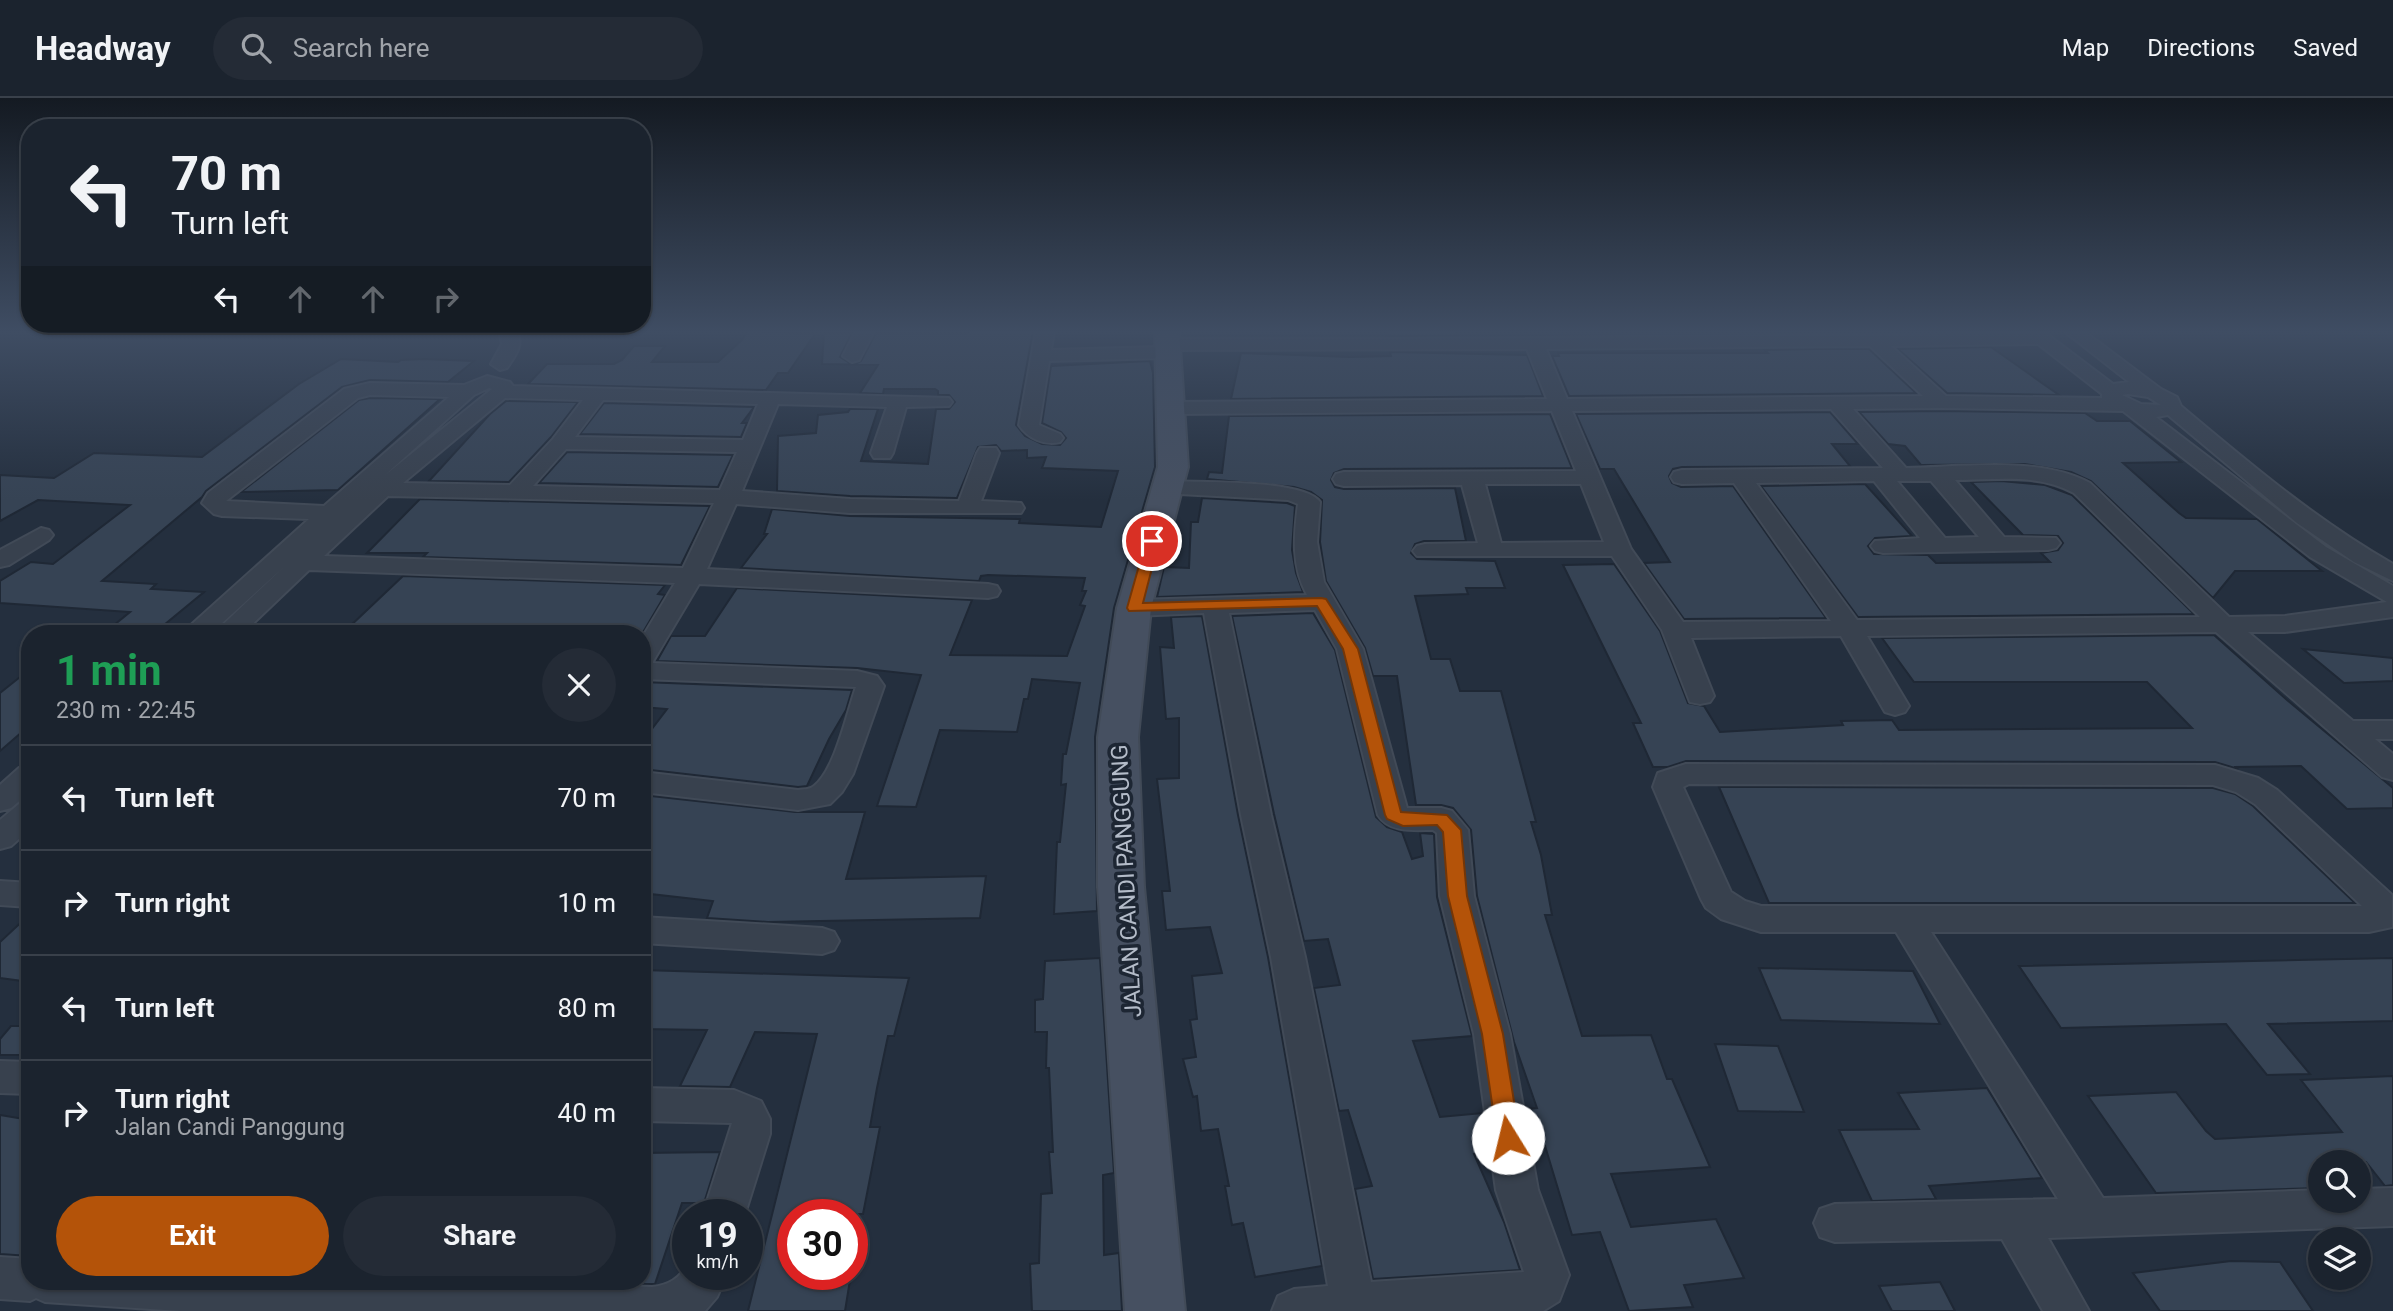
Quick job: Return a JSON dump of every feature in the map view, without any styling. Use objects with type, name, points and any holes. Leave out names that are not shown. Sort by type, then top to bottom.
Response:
[{"type":"main road","name":"JALAN CANDI PANGGUNG","points":[[1154,1311],[1121,887],[1118,737],[1135,608],[1169,488],[1172,467],[1170,388]]},
{"type":"street","points":[[204,625],[355,489],[474,388]]},
{"type":"street","points":[[236,625],[383,489],[502,388]]},
{"type":"street","points":[[1036,388],[1029,425],[1033,431],[1053,438]]},
{"type":"street","points":[[1551,388],[1591,477],[1619,549],[1675,630],[1700,696]]},
{"type":"street","points":[[1926,388],[1941,401]]},
{"type":"street","points":[[2103,388],[2318,552],[2393,596]]},
{"type":"street","points":[[1171,408],[2049,402],[2118,400],[2128,388],[2164,401]]},
{"type":"street","points":[[2147,388],[2259,484],[2356,554],[2393,574]]},
{"type":"street","points":[[328,513],[222,509],[213,503],[351,393],[370,389],[467,391]]},
{"type":"street","points":[[500,392],[942,401]]},
{"type":"street","points":[[514,494],[560,443],[597,395]]},
{"type":"street","points":[[651,646],[692,576],[769,399]]},
{"type":"street","points":[[882,453],[898,402]]},
{"type":"street","points":[[1836,402],[1938,545]]},
{"type":"street","points":[[560,443],[750,446]]},
{"type":"street","points":[[968,506],[988,453]]},
{"type":"street","points":[[391,459],[417,460]]},
{"type":"street","points":[[1682,477],[2040,473],[2069,480],[2081,488],[2221,623],[2393,770]]},
{"type":"street","points":[[1937,474],[1998,544]]},
{"type":"street","points":[[1740,476],[1849,628],[1895,706]]},
{"type":"street","points":[[1344,479],[1591,477]]},
{"type":"street","points":[[1472,479],[1491,549]]},
{"type":"street","points":[[2226,484],[2259,484]]},
{"type":"street","points":[[1169,488],[1289,493],[1307,499],[1306,542],[1312,582],[1350,649],[1394,815],[1403,820],[1441,819],[1452,830],[1457,896],[1492,1034],[1517,1189],[1546,1275],[1544,1286],[1538,1292],[1353,1304],[1294,1311]]},
{"type":"street","points":[[355,489],[728,497],[850,506],[1013,508]]},
{"type":"street","points":[[0,561],[41,535]]},
{"type":"street","points":[[1883,546],[2048,543]]},
{"type":"street","points":[[1425,551],[1619,549]]},
{"type":"street","points":[[276,561],[692,576],[988,591]]},
{"type":"street","points":[[1135,608],[1321,602]]},
{"type":"street","points":[[1216,606],[1256,815],[1288,957],[1353,1304]]},
{"type":"street","points":[[1675,630],[2285,624],[2393,609]]},
{"type":"street","points":[[651,671],[857,679],[867,682],[870,687],[844,761],[830,788],[819,797],[798,800],[651,783]]},
{"type":"street","points":[[2349,730],[2393,730]]},
{"type":"street","points":[[1686,774],[2215,775],[2247,785],[2266,797],[2380,904],[2384,911],[2380,918],[2369,919],[1907,921],[1761,919],[1728,909],[1718,899],[1668,787],[1669,780],[1686,774]]},
{"type":"street","points":[[0,801],[21,783]]},
{"type":"street","points":[[0,838],[21,819]]},
{"type":"street","points":[[0,893],[21,894]]},
{"type":"street","points":[[1907,921],[2091,1216]]},
{"type":"street","points":[[651,931],[822,941]]},
{"type":"street","points":[[0,1077],[21,1078]]},
{"type":"street","points":[[651,1104],[734,1107],[747,1110],[752,1123],[750,1134],[729,1199]]},
{"type":"street","points":[[1835,1223],[2014,1220],[2393,1207]]},
{"type":"street","points":[[2014,1220],[2067,1311]]},
{"type":"street","points":[[0,1278],[21,1279]]},
{"type":"street","points":[[115,1290],[207,1302],[652,1309],[670,1307],[696,1290]]},
{"type":"building","points":[[294,388],[341,388],[206,491],[102,581],[156,584],[151,589],[204,592],[164,625],[114,625],[130,612],[0,603],[0,581],[31,562],[53,564],[130,505],[38,500],[0,521],[0,475],[54,478],[94,453],[202,457]]},
{"type":"building","points":[[671,388],[768,388],[766,390]]},
{"type":"building","points":[[863,388],[1023,388],[1016,425],[1025,436],[1042,444],[1060,445],[1066,438],[1061,432],[1042,423],[1048,388],[1153,388],[1155,467],[1114,608],[1095,737],[1097,911],[1054,914],[1057,842],[1060,842],[1066,784],[1061,785],[1063,754],[1066,754],[1080,683],[1032,679],[1028,699],[1024,699],[1017,732],[940,730],[916,807],[877,806],[921,675],[857,668],[657,661],[671,636],[705,636],[737,588],[972,600],[950,655],[1067,656],[1085,606],[1080,605],[1086,591],[1082,591],[1085,578],[988,575],[981,576],[979,581],[741,568],[767,534],[764,534],[772,509],[850,516],[1020,519],[1019,523],[1101,527],[1118,471],[1042,468],[1046,457],[1027,458],[1027,450],[1001,451],[996,445],[978,447],[957,498],[850,496],[777,491],[778,436],[816,433],[818,415],[848,412],[850,409],[878,409],[861,461],[928,464],[936,409],[949,409],[955,402],[949,395],[938,395],[935,389],[884,389],[883,394],[860,393]]},
{"type":"building","points":[[1233,388],[1540,388],[1543,396],[1231,399]]},
{"type":"building","points":[[1565,388],[1910,388],[1916,393],[1569,396]]},
{"type":"building","points":[[1941,388],[2049,388],[2059,395],[1947,393]]},
{"type":"building","points":[[440,399],[338,490],[241,492],[359,400]]},
{"type":"building","points":[[506,401],[578,402],[551,437],[509,482],[429,481],[490,414]]},
{"type":"building","points":[[604,403],[754,407],[742,423],[747,423],[741,437],[580,434]]},
{"type":"building","points":[[1830,412],[1858,444],[1832,444],[1850,466],[1682,467],[1673,469],[1669,476],[1672,483],[1681,487],[1733,486],[1826,618],[1684,619],[1644,563],[1670,562],[1614,469],[1600,469],[1576,414]]},
{"type":"building","points":[[1859,412],[2085,413],[2097,421],[2130,421],[2181,462],[2123,463],[2179,513],[2186,518],[2257,519],[2322,571],[2235,571],[2213,598],[2091,481],[2071,472],[2025,464],[1921,465],[1905,446],[1888,444]]},
{"type":"building","points":[[1550,414],[1572,468],[1344,469],[1334,473],[1331,480],[1335,487],[1344,489],[1455,488],[1466,541],[1424,541],[1415,544],[1411,553],[1417,559],[1495,561],[1505,588],[1466,588],[1468,594],[1415,596],[1431,659],[1450,659],[1460,691],[1501,691],[1536,822],[1531,822],[1541,855],[1552,915],[1545,915],[1582,1036],[1651,1035],[1667,1079],[1672,1079],[1710,1167],[1611,1174],[1631,1227],[1716,1219],[1744,1278],[1684,1285],[1693,1307],[1629,1311],[1600,1232],[1572,1235],[1545,1146],[1533,1148],[1526,1109],[1537,1108],[1514,1042],[1477,896],[1471,830],[1453,808],[1416,805],[1397,676],[1373,676],[1365,648],[1326,581],[1320,542],[1322,500],[1311,492],[1294,487],[1207,479],[1209,472],[1222,473],[1229,416]]},
{"type":"building","points":[[567,452],[733,455],[718,487],[539,483]]},
{"type":"building","points":[[2001,481],[2045,485],[2072,495],[2194,614],[1858,617],[1761,486],[1865,484],[1912,536],[1875,538],[1868,546],[1874,554],[1928,555],[1936,563],[2050,562],[2041,553],[2058,550],[2063,543],[2058,536],[2023,535],[1971,482]]},
{"type":"building","points":[[1202,498],[1287,503],[1295,506],[1292,550],[1303,592],[1157,597],[1164,567],[1189,568],[1191,522],[1198,522]]},
{"type":"building","points":[[420,499],[710,506],[681,565],[423,557],[427,553],[367,553]]},
{"type":"building","points":[[1614,564],[1660,631],[1688,703],[1704,706],[1720,732],[1843,725],[1841,721],[1892,720],[1899,730],[2192,728],[2147,682],[1914,682],[1882,638],[2214,635],[2393,788],[2393,808],[2347,809],[2301,766],[2236,767],[2238,769],[2215,762],[1686,761],[1668,767],[1653,767],[1633,723],[1641,723],[1563,565]]},
{"type":"building","points":[[403,576],[665,585],[658,594],[665,595],[647,625],[351,625]]},
{"type":"building","points":[[1313,613],[1335,650],[1376,817],[1387,827],[1402,832],[1412,859],[1423,856],[1420,833],[1434,834],[1437,897],[1472,1036],[1413,1041],[1440,1117],[1483,1113],[1488,1152],[1474,1154],[1504,1222],[1520,1270],[1373,1279],[1355,1189],[1372,1186],[1348,1110],[1339,1111],[1314,988],[1340,985],[1328,939],[1304,941],[1232,616]]},
{"type":"building","points":[[1202,616],[1238,815],[1268,957],[1322,1266],[1255,1277],[1243,1223],[1232,1225],[1225,1186],[1229,1186],[1218,1129],[1201,1131],[1197,1096],[1193,1097],[1183,1059],[1196,1057],[1190,1020],[1197,1019],[1192,976],[1222,973],[1210,927],[1166,930],[1162,891],[1170,891],[1157,779],[1179,778],[1179,718],[1166,719],[1160,647],[1174,648],[1171,617]]},
{"type":"building","points":[[2303,649],[2393,658],[2393,681],[2344,683]]},
{"type":"building","points":[[21,676],[21,733],[0,751],[0,693]]},
{"type":"building","points":[[651,682],[852,690],[846,710],[807,786],[798,787],[651,770],[651,730],[667,709],[651,708]]},
{"type":"building","points":[[1719,787],[2213,788],[2235,794],[2253,806],[2355,903],[1769,903]]},
{"type":"building","points":[[651,796],[795,812],[865,812],[846,879],[986,876],[980,918],[768,922],[707,918],[713,901],[651,894]]},
{"type":"building","points":[[21,922],[21,981],[0,978],[0,942]]},
{"type":"building","points":[[1100,958],[1114,1173],[1103,1175],[1104,1255],[1119,1253],[1122,1311],[1032,1311],[1030,1264],[1039,1263],[1041,1194],[1052,1193],[1049,1152],[1053,1152],[1049,1068],[1046,1068],[1047,1032],[1035,1032],[1035,1000],[1043,999],[1045,961]]},
{"type":"building","points":[[2393,958],[2393,1021],[2268,1024],[2310,1074],[2267,1075],[2226,1024],[2061,1028],[2019,966]]},
{"type":"building","points":[[1759,968],[1913,971],[1940,1024],[1781,1020]]},
{"type":"building","points":[[651,970],[909,978],[894,1036],[888,1036],[877,1088],[870,1127],[880,1127],[866,1199],[777,1199],[777,1290],[848,1290],[845,1311],[748,1311],[753,1290],[763,1290],[763,1251],[817,1034],[755,1032],[730,1087],[680,1086],[707,1030],[651,1029]]},
{"type":"building","points":[[11,1026],[21,1026],[21,1055],[0,1055],[0,1039]]},
{"type":"building","points":[[1715,1044],[1778,1046],[1804,1112],[1738,1111]]},
{"type":"building","points":[[2393,1076],[2393,1185],[2385,1186],[2371,1168],[2371,1150],[2308,1150],[2308,1188],[2156,1193],[2088,1096],[2176,1092],[2215,1139],[2342,1132],[2301,1080]]},
{"type":"building","points":[[1987,1088],[2042,1178],[1929,1186],[1936,1199],[1872,1201],[1839,1130],[1919,1129],[1898,1093]]},
{"type":"building","points":[[0,1115],[21,1118],[21,1255],[0,1254]]},
{"type":"building","points":[[720,1152],[705,1199],[672,1199],[672,1233],[655,1284],[651,1284],[651,1153]]},
{"type":"building","points":[[2231,1261],[2280,1262],[2313,1311],[2160,1311],[2133,1273]]},
{"type":"building","points":[[1940,1282],[1955,1311],[1892,1311],[1879,1286]]},
{"type":"route","points":[[1152,541],[1135,608],[1321,602],[1350,649],[1394,815],[1403,820],[1441,819],[1452,830],[1457,896],[1492,1034],[1508,1138]]}]
